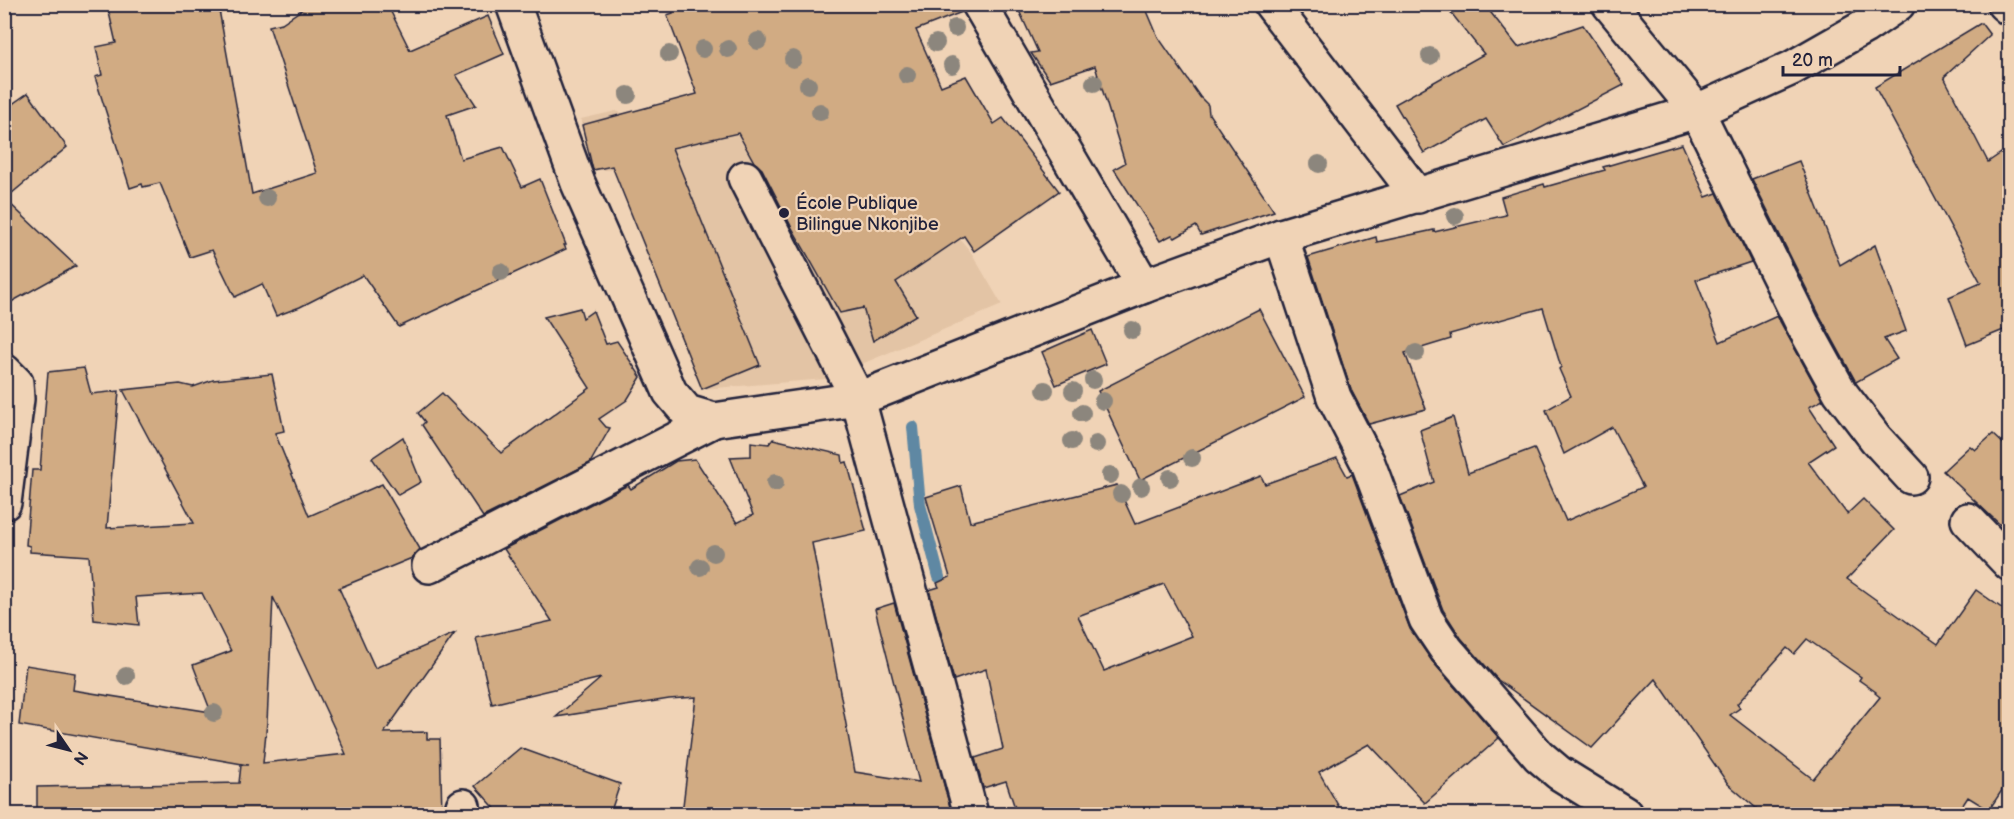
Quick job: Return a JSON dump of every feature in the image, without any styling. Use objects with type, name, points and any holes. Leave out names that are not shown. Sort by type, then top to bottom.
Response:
[{"type":"street","points":[[513,4],[578,183],[670,392],[687,412],[714,420]]},
{"type":"street","points":[[980,4],[1144,286]]},
{"type":"street","points":[[1271,4],[1418,196]]},
{"type":"street","points":[[1609,4],[1697,111],[1803,325],[1840,392],[1876,439],[1911,477]]},
{"type":"street","points":[[429,566],[714,420],[858,399],[1144,286],[1281,236],[1697,111],[1792,68],[1864,27],[1898,4]]},
{"type":"street","points":[[2004,4],[2010,9]]},
{"type":"street","points":[[745,178],[858,399],[971,814]]},
{"type":"street","points":[[1281,236],[1334,397],[1368,463],[1426,619],[1446,649],[1539,756],[1559,773],[1625,814]]},
{"type":"street","points":[[4,503],[11,385]]},
{"type":"street","points":[[1968,520],[2010,564]]},
{"type":"shaded area","name":"École Publique Bilingue Nkonjibe","points":[[707,91],[904,174],[971,252],[1002,305],[826,379],[702,389],[614,170],[593,170],[581,119],[616,111],[624,114]]},
{"type":"building","points":[[107,4],[218,4],[252,194],[317,173],[269,26],[282,23],[310,4],[387,4],[410,50],[488,16],[504,54],[456,75],[476,105],[447,115],[461,159],[503,147],[522,187],[540,179],[566,249],[399,327],[363,275],[300,307],[276,316],[262,284],[235,297],[212,250],[190,257],[160,183],[143,187],[142,184],[130,188],[95,77],[102,75],[96,47],[116,43]]},
{"type":"building","points":[[671,4],[960,4],[962,12],[916,30],[941,86],[966,76],[994,124],[1003,118],[1059,191],[974,251],[964,236],[896,282],[916,315],[873,341],[863,308],[840,313],[762,169],[754,162],[738,133],[672,148],[760,365],[702,389],[612,166],[593,170],[582,125],[697,94],[667,15],[673,13]]},
{"type":"building","points":[[1016,4],[1144,4],[1158,37],[1208,105],[1209,114],[1274,211],[1201,235],[1196,226],[1175,238],[1172,235],[1160,241],[1114,169],[1125,163],[1095,66],[1050,81],[1031,53],[1038,52]]},
{"type":"building","points":[[1444,4],[1484,4],[1518,47],[1583,25],[1624,85],[1504,147],[1486,119],[1424,153],[1395,104],[1484,54]]},
{"type":"building","points":[[1981,23],[1990,35],[1944,77],[1988,162],[2010,147],[2010,335],[2006,329],[1967,345],[1949,297],[1981,283],[1875,87]]},
{"type":"building","points":[[28,93],[67,147],[5,199],[76,266],[4,306],[4,110]]},
{"type":"building","points":[[1682,144],[1706,197],[1717,193],[1751,262],[1696,280],[1720,342],[1777,316],[1823,400],[1809,407],[1834,445],[1808,462],[1847,514],[1863,499],[1894,530],[1847,579],[1938,644],[1976,590],[2010,614],[2010,778],[1989,810],[1968,797],[1957,814],[1763,814],[1728,784],[1656,679],[1592,748],[1498,680],[1461,638],[1443,610],[1400,496],[1434,482],[1420,430],[1453,417],[1468,473],[1534,448],[1566,521],[1643,487],[1612,427],[1564,454],[1546,410],[1571,396],[1559,369],[1561,367],[1543,308],[1450,334],[1451,339],[1405,353],[1426,409],[1369,424],[1351,390],[1308,257],[1376,237],[1377,242],[1434,230],[1434,232],[1506,215],[1501,197],[1605,170],[1603,167]],"holes":[[[1807,639],[1861,677],[1859,680],[1880,697],[1813,779],[1730,715],[1740,708],[1737,704],[1787,648],[1794,654]]]},
{"type":"building","points":[[1799,161],[1840,265],[1875,245],[1906,331],[1884,339],[1897,359],[1856,382],[1820,316],[1752,179]]},
{"type":"building","points":[[580,308],[583,318],[593,311],[606,344],[617,341],[641,377],[627,400],[599,419],[610,428],[590,463],[483,517],[422,425],[425,422],[418,413],[442,393],[501,453],[590,388],[544,317]]},
{"type":"building","points":[[1259,309],[1305,397],[1140,480],[1098,391]]},
{"type":"building","points":[[1092,330],[1106,364],[1056,385],[1042,352]]},
{"type":"building","points":[[84,368],[91,394],[119,391],[107,528],[194,523],[123,390],[180,384],[193,387],[213,380],[272,374],[284,431],[275,433],[309,516],[382,484],[420,549],[412,558],[339,588],[375,668],[455,633],[384,733],[427,732],[427,739],[440,739],[442,814],[37,814],[37,787],[239,783],[241,765],[248,765],[19,725],[26,665],[75,673],[73,690],[211,712],[193,665],[231,651],[202,593],[136,597],[139,625],[94,620],[89,556],[30,552],[30,546],[26,545],[32,470],[40,470],[48,372]],"holes":[[[273,597],[346,754],[263,763]]]},
{"type":"building","points":[[1993,434],[2010,450],[2010,534],[1943,471],[1970,446],[1975,450]]},
{"type":"building","points":[[403,437],[421,482],[398,495],[372,458]]},
{"type":"building","points":[[773,439],[842,455],[843,463],[847,462],[866,531],[812,543],[855,772],[919,782],[875,609],[894,603],[952,814],[682,814],[696,697],[669,699],[556,717],[601,678],[492,704],[476,638],[552,621],[504,549],[628,485],[631,489],[676,461],[695,459],[737,523],[753,515],[730,457],[751,456],[751,442],[769,444]]},
{"type":"building","points":[[1337,458],[1347,476],[1352,474],[1410,629],[1432,661],[1499,738],[1425,803],[1369,744],[1319,772],[1343,814],[1017,814],[1006,781],[983,788],[975,758],[1003,749],[986,669],[954,680],[929,590],[939,587],[937,583],[950,577],[926,497],[961,486],[970,522],[1117,485],[1135,524],[1261,476],[1265,484]],"holes":[[[1164,584],[1192,636],[1104,671],[1078,616]]]},
{"type":"building","points":[[520,748],[620,784],[610,814],[500,814],[475,786]]},
{"type":"waterway","points":[[913,427],[920,505],[939,577]]},
{"type":"place","name":"École Publique Bilingue Nkonjibe","points":[[784,213]]}]
